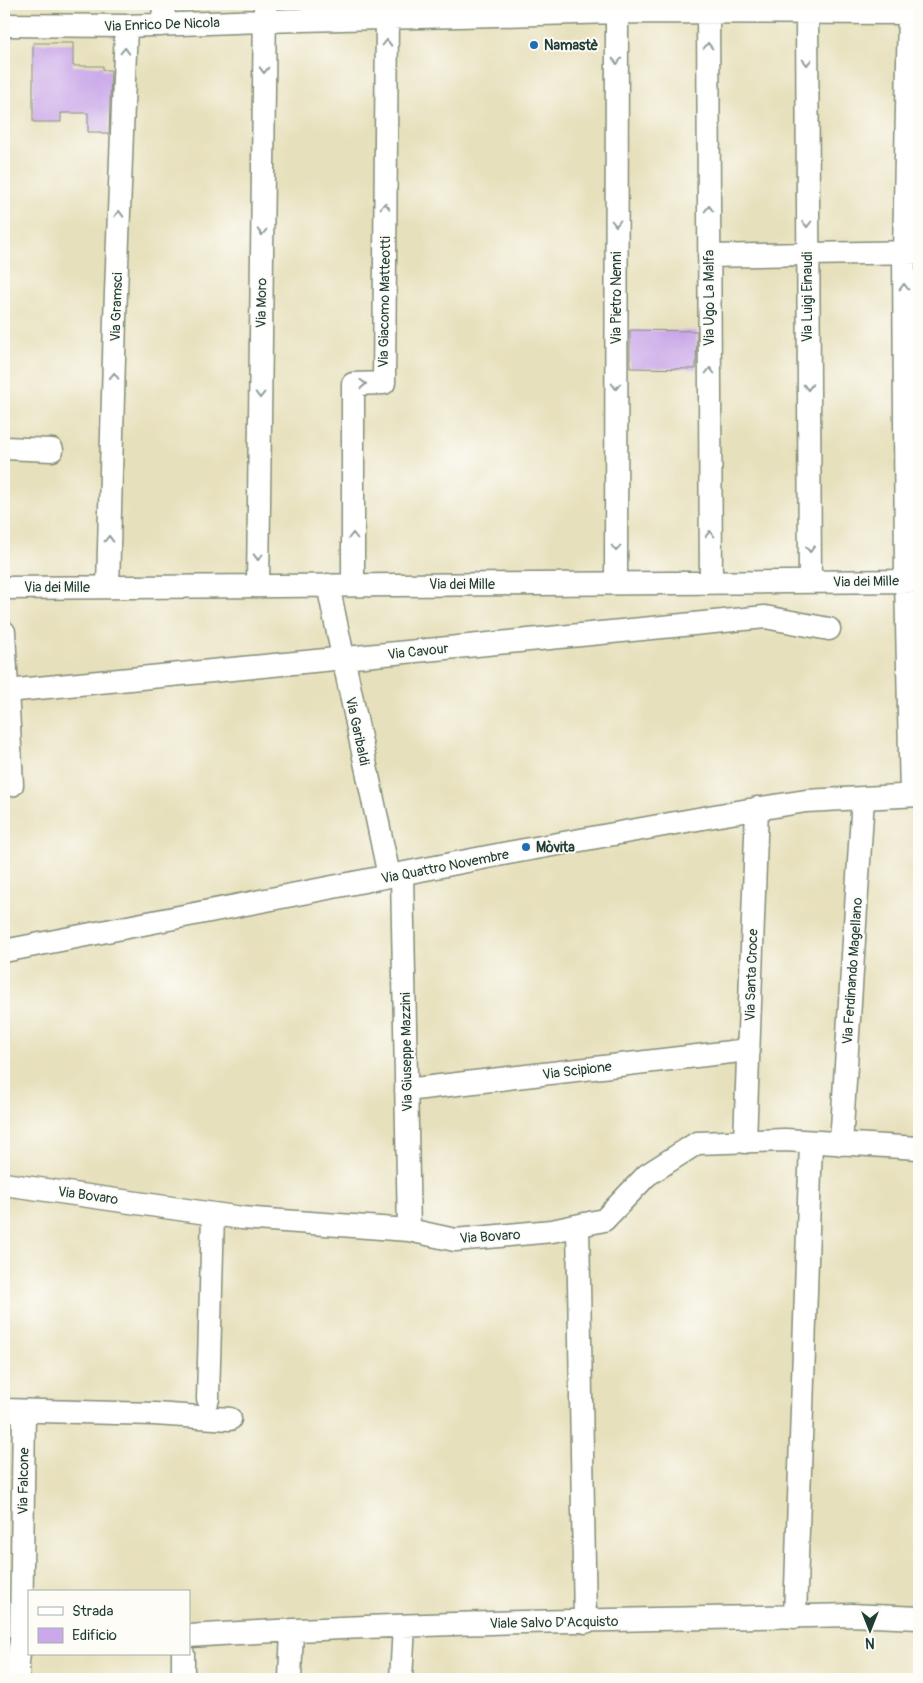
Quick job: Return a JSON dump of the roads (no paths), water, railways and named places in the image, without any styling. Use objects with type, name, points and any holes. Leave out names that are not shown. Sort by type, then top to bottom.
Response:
[{"type":"street","name":"Via Enrico De Nicola","points":[[4,26],[126,26],[164,14],[264,12],[377,13],[502,9],[708,13],[762,8],[807,13],[916,11]]},
{"type":"street","points":[[915,795],[912,252],[916,11]]},
{"type":"street","name":"Via Moro","points":[[258,586],[264,12]]},
{"type":"street","name":"Via Pietro Nenni","points":[[616,583],[617,12]]},
{"type":"street","name":"Via Giacomo Matteotti","points":[[353,585],[353,384],[384,383],[377,13]]},
{"type":"street","name":"Via Ugo La Malfa","points":[[708,13],[711,582]]},
{"type":"street","name":"Via Luigi Einaudi","points":[[807,13],[810,582]]},
{"type":"street","name":"Via Gramsci","points":[[108,587],[126,26]]},
{"type":"street","points":[[709,256],[912,252]]},
{"type":"street","points":[[4,448],[52,450]]},
{"type":"street","name":"Via dei Mille","points":[[4,588],[913,581]]},
{"type":"street","name":"Via Garibaldi","points":[[328,585],[343,658],[396,875]]},
{"type":"street","name":"Via Cavour","points":[[7,691],[765,617],[829,629]]},
{"type":"street","points":[[4,632],[12,785]]},
{"type":"street","name":"Via Quattro Novembre","points":[[4,951],[396,875],[757,808],[806,801],[915,795]]},
{"type":"street","name":"Via Ferdinando Magellano","points":[[841,1144],[863,798]]},
{"type":"street","name":"Via Santa Croce","points":[[745,1142],[757,808]]},
{"type":"street","name":"Via Giuseppe Mazzini","points":[[396,875],[406,1090],[409,1230]]},
{"type":"street","name":"Via Scipione","points":[[406,1090],[748,1050]]},
{"type":"street","name":"Via Bovaro","points":[[4,1184],[242,1218],[409,1230],[455,1240],[552,1231],[604,1220],[647,1175],[696,1143],[785,1140],[919,1148]]},
{"type":"street","points":[[795,1617],[811,1142]]},
{"type":"street","points":[[208,1398],[213,1214]]},
{"type":"street","points":[[578,1226],[585,1622]]},
{"type":"street","name":"Via Falcone","points":[[18,1679],[14,1411],[154,1414],[230,1419]]},
{"type":"street","name":"Viale Salvo D'Acquisto","points":[[190,1636],[404,1626],[850,1615],[919,1618]]},
{"type":"street","points":[[401,1679],[404,1626]]},
{"type":"street","points":[[290,1679],[292,1630]]},
{"type":"street","points":[[183,1679],[184,1656]]},
{"type":"place","name":"Namastè","points":[[534,45]]},
{"type":"place","name":"Mòvita","points":[[526,847]]}]
